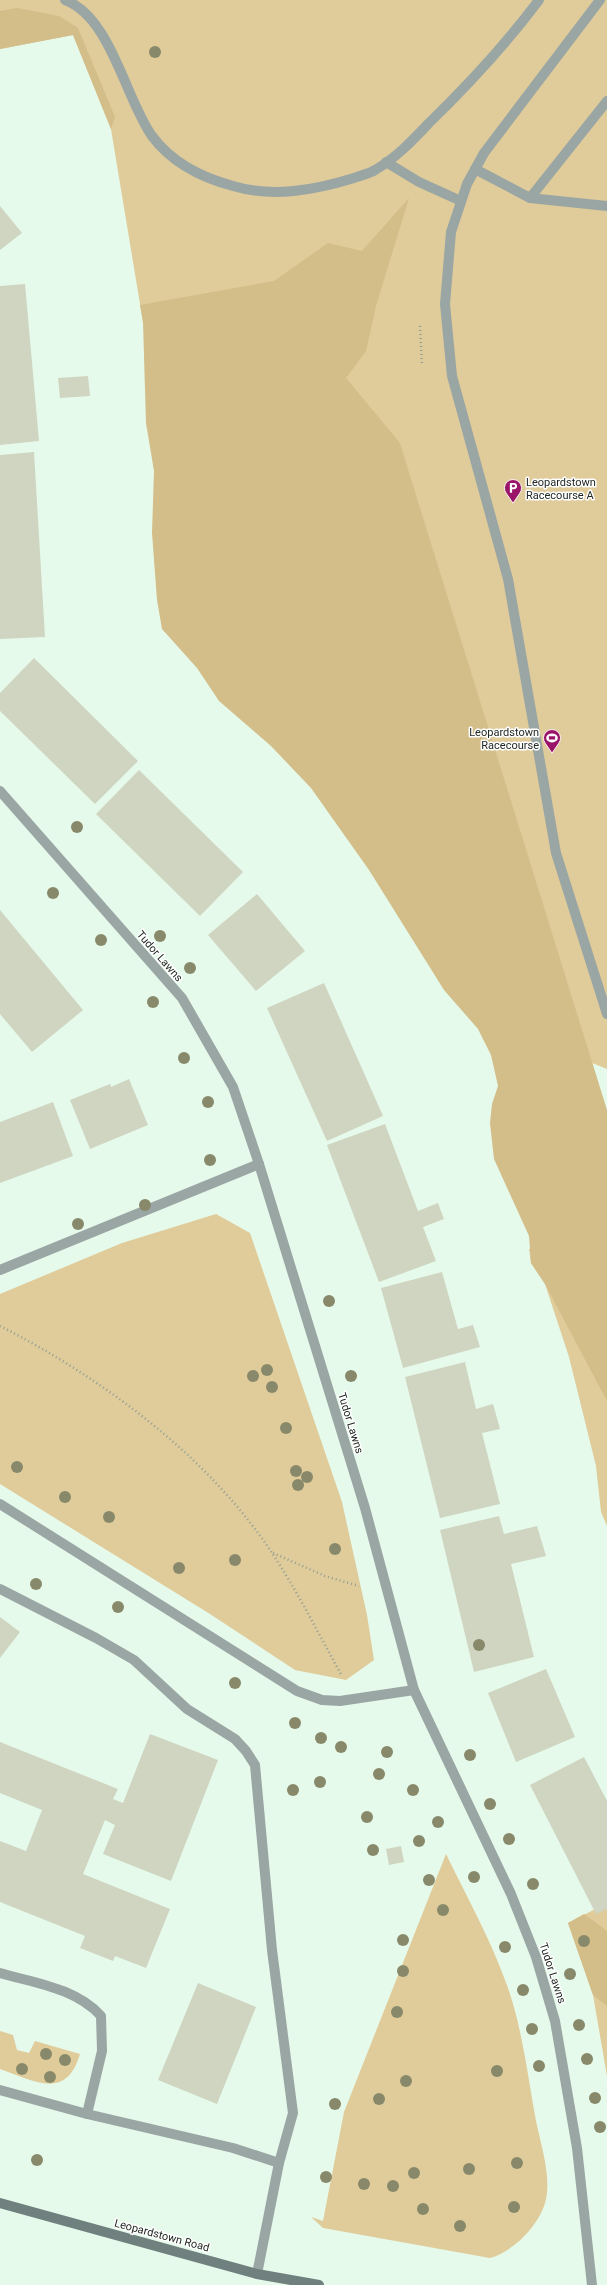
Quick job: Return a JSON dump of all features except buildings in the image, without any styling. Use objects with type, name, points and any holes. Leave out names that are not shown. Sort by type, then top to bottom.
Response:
[{"type":"main road","name":"Leopardstown Road","points":[[0,2203],[257,2274],[319,2285]]},
{"type":"street","points":[[65,0],[73,3],[90,16],[115,58],[136,108],[153,137],[176,160],[207,179],[251,191],[294,192],[339,182],[375,171],[402,150],[459,94],[539,0]]},
{"type":"street","points":[[600,0],[484,154],[475,169],[461,201],[451,232],[444,304],[452,376],[508,579],[556,854],[607,1014]]},
{"type":"street","points":[[530,198],[607,101]]},
{"type":"street","points":[[386,162],[419,182],[461,201]]},
{"type":"street","points":[[475,169],[530,198],[607,206]]},
{"type":"street","name":"Tudor Lawns","points":[[0,791],[182,998],[233,1087],[259,1164],[365,1508],[414,1690],[511,1894],[536,1957],[558,2037],[577,2148],[592,2285]]},
{"type":"street","points":[[601,995],[607,986]]},
{"type":"street","points":[[0,1270],[259,1164]]},
{"type":"street","points":[[0,1504],[297,1691],[322,1700],[356,1699],[414,1690]]},
{"type":"street","points":[[0,1589],[96,1638],[134,1660],[187,1709],[235,1739],[246,1751],[255,1765],[272,1950],[293,2113],[279,2163],[257,2274]]},
{"type":"street","points":[[0,1973],[76,1995],[92,2006],[101,2016],[102,2051],[87,2114]]},
{"type":"street","points":[[0,2090],[87,2114],[234,2148],[279,2163]]},
{"type":"path","points":[[0,1326],[104,1389],[173,1442],[211,1479],[272,1553],[356,1699]]},
{"type":"path","points":[[272,1553],[325,1576],[387,1594]]},
{"type":"shaded area","name":"Leopardstown Racecourse","points":[[0,0],[607,0],[607,1069],[592,1063],[400,444],[143,322],[111,129],[73,35],[0,49]]},
{"type":"shaded area","points":[[17,8],[59,16],[78,28],[115,117],[111,129],[73,35],[0,49],[0,11]]},
{"type":"shaded area","points":[[409,198],[376,306],[366,351],[346,378],[400,443],[607,1110],[607,1401],[545,1284],[531,1263],[529,1236],[494,1159],[490,1123],[492,1104],[498,1086],[491,1055],[478,1029],[444,990],[369,870],[311,788],[271,746],[219,701],[197,668],[162,629],[157,600],[152,533],[154,471],[146,423],[143,322],[140,305],[274,281],[328,243],[362,251]]},
{"type":"shaded area","points":[[216,1214],[250,1233],[342,1502],[367,1615],[374,1660],[346,1680],[295,1670],[210,1614],[0,1484],[0,1294],[122,1243]]},
{"type":"shaded area","points":[[607,1230],[607,1526],[601,1512],[596,1466],[569,1357],[545,1284],[531,1263],[529,1249]]},
{"type":"shaded area","points":[[446,1854],[488,1939],[509,1991],[522,2039],[546,2170],[546,2199],[538,2218],[525,2236],[517,2243],[499,2255],[490,2258],[323,2228],[311,2217],[323,2221],[344,2112]]},
{"type":"shaded area","points":[[607,1903],[607,2076],[593,1995],[568,1923]]},
{"type":"shaded area","points":[[584,1914],[607,1931],[607,2006],[593,1995],[568,1923]]},
{"type":"shaded area","points":[[0,2031],[13,2035],[17,2050],[29,2053],[35,2041],[80,2054],[74,2069],[67,2078],[58,2083],[48,2084],[37,2082],[0,2069]]},
{"type":"place","name":"Leopardstown Racecourse A","points":[[513,503]]},
{"type":"place","name":"Leopardstown Racecourse","points":[[552,753]]}]
